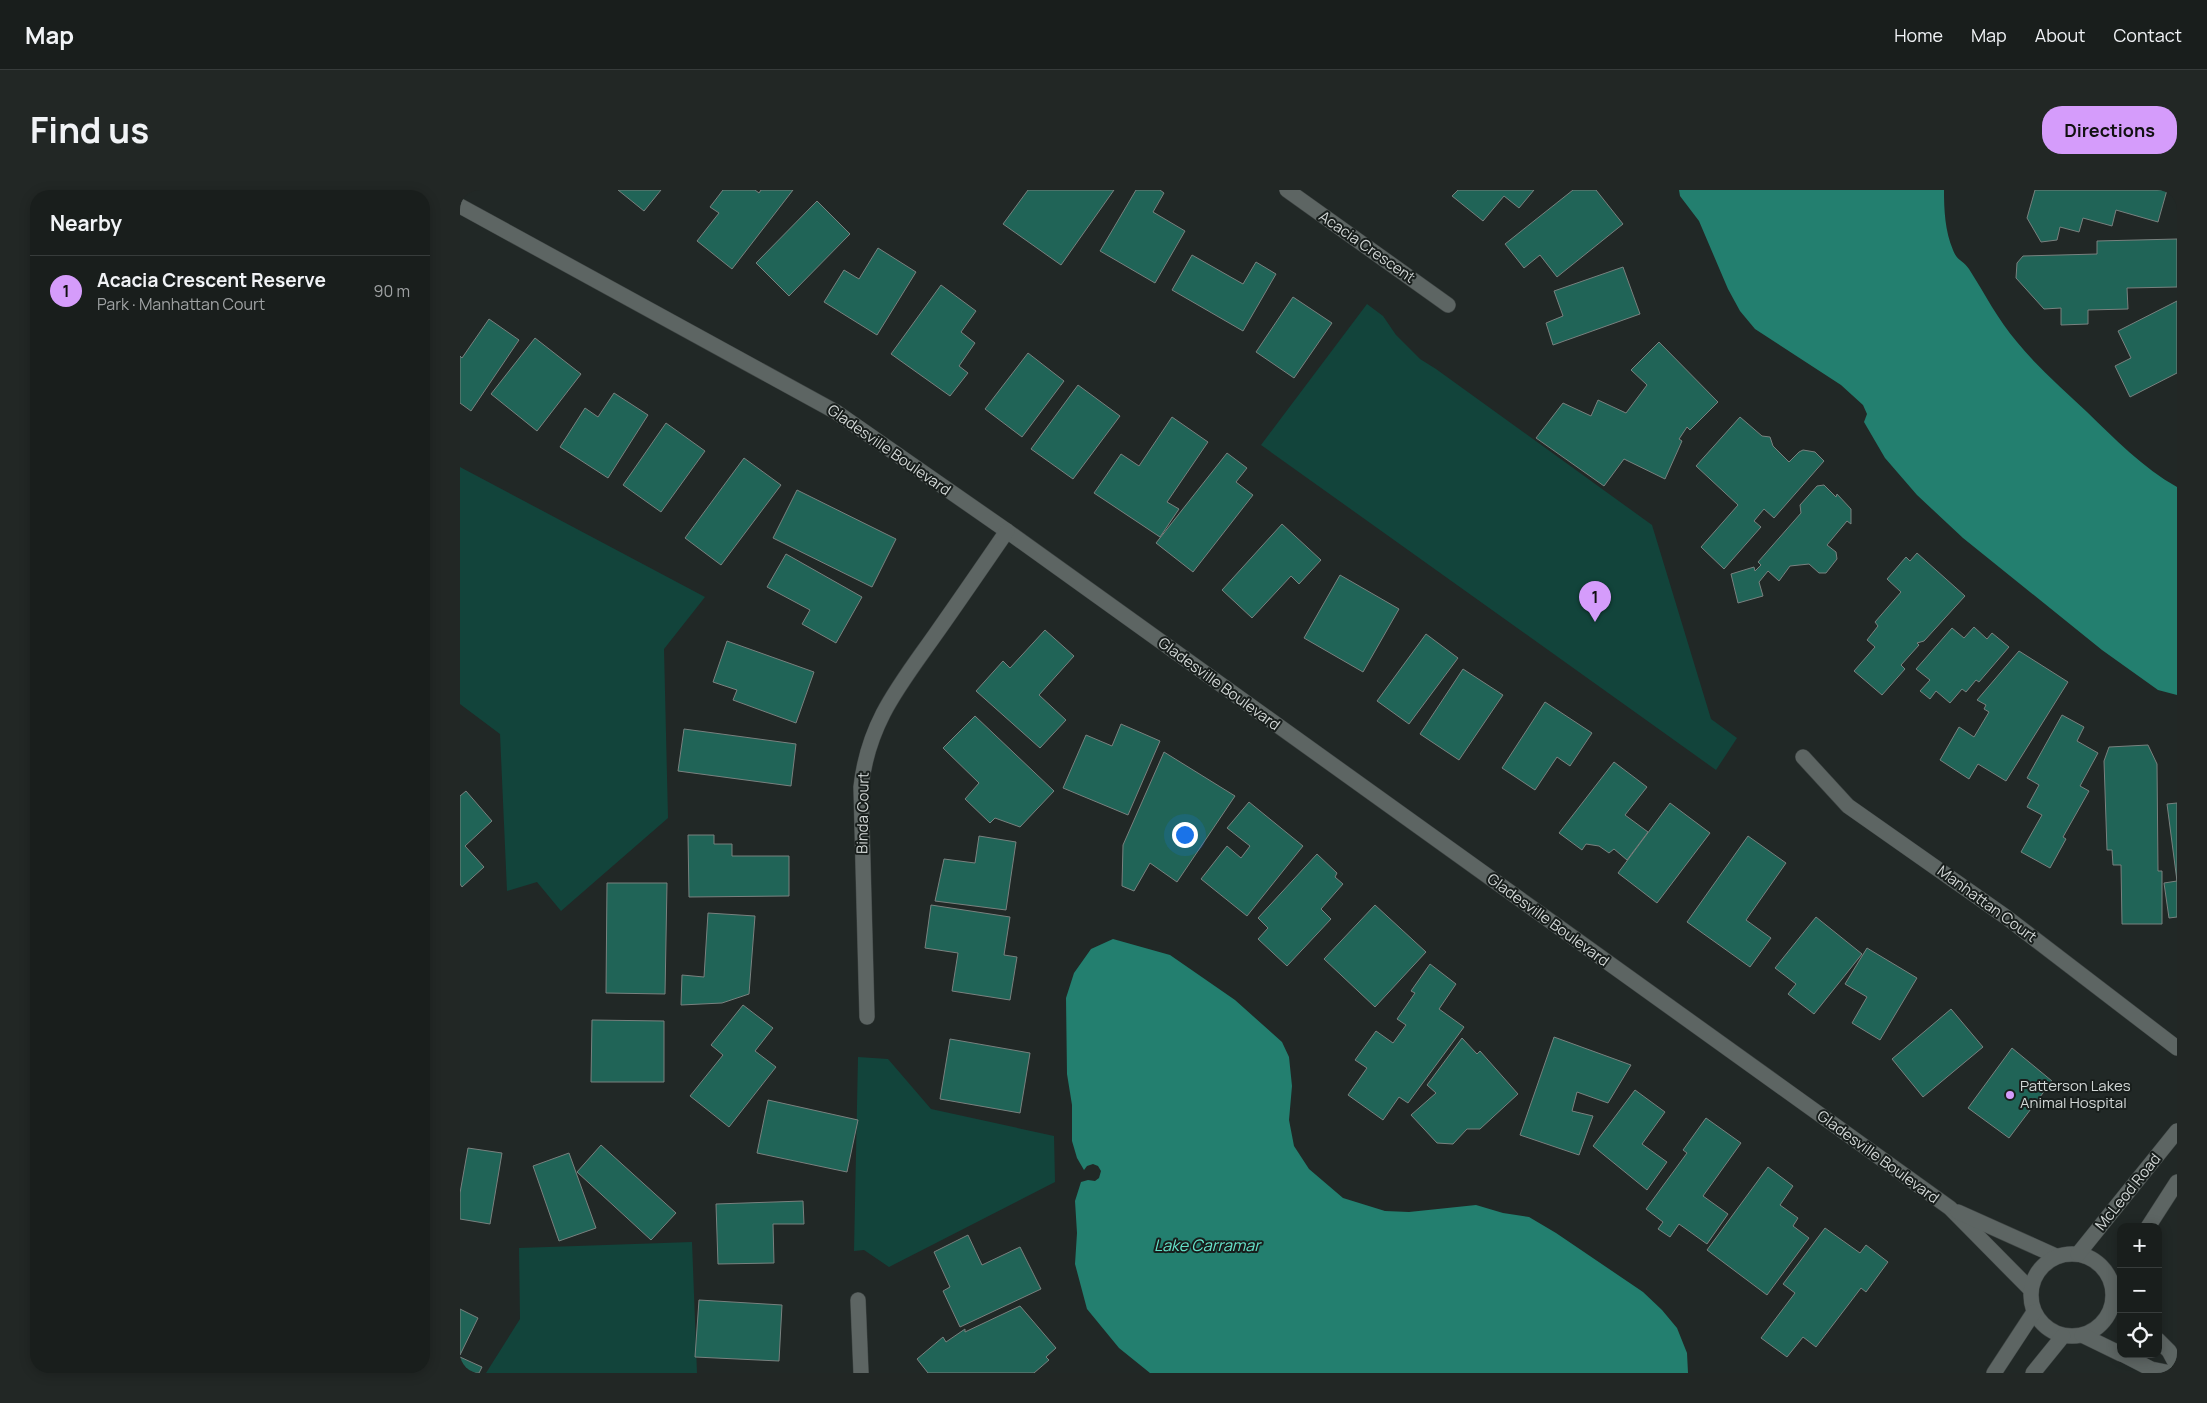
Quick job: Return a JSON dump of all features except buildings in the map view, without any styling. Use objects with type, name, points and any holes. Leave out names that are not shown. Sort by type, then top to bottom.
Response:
[{"type":"street","name":"Acacia Crescent","points":[[1287,190],[1448,305]]},
{"type":"street","name":"Gladesville Boulevard","points":[[460,206],[836,412],[1007,531],[1950,1208],[2030,1289]]},
{"type":"street","name":"Binda Court","points":[[867,1017],[861,787],[867,750],[874,730],[892,698],[1007,531]]},
{"type":"street","name":"Manhattan Court","points":[[1803,757],[1848,806],[2006,917],[2177,1048]]},
{"type":"street","name":"McLeod Road","points":[[2078,1254],[2177,1131]]},
{"type":"street","points":[[2151,1223],[2177,1182]]},
{"type":"street","name":"Gladesville Boulevard","points":[[1950,1208],[2056,1256]]},
{"type":"street","points":[[2078,1254],[2089,1257],[2106,1272],[2115,1295],[2111,1310],[2104,1321],[2094,1330],[2082,1335],[2063,1336],[2050,1331],[2041,1323],[2034,1312],[2030,1301],[2030,1289],[2039,1269],[2056,1256],[2078,1254]]},
{"type":"street","points":[[858,1300],[860,1373]]},
{"type":"street","points":[[1994,1373],[2034,1312]]},
{"type":"street","points":[[2082,1335],[2117,1352]]},
{"type":"street","points":[[2033,1373],[2063,1336]]},
{"type":"street","points":[[2162,1344],[2169,1351],[2177,1366]]},
{"type":"street","points":[[2129,1358],[2151,1369],[2171,1373]]},
{"type":"shaded area","points":[[1367,304],[1383,316],[1396,335],[1420,359],[1652,525],[1711,719],[1737,738],[1716,770],[1261,445]]},
{"type":"shaded area","points":[[460,467],[705,597],[664,649],[668,818],[561,911],[537,882],[507,891],[500,734],[460,704]]},
{"type":"shaded area","points":[[858,1057],[888,1059],[931,1109],[1054,1136],[1055,1182],[889,1267],[864,1250],[854,1251]]},
{"type":"shaded area","points":[[692,1242],[697,1373],[486,1373],[520,1319],[519,1248]]},
{"type":"water","points":[[1679,190],[1944,190],[1947,228],[1950,243],[1955,254],[1969,269],[2010,334],[2042,370],[2118,442],[2152,471],[2177,487],[2177,695],[2158,690],[2102,650],[1963,538],[1917,495],[1885,458],[1864,422],[1867,414],[1863,405],[1841,385],[1755,329],[1740,311],[1728,289],[1699,221],[1680,196]]},
{"type":"water","name":"Lake Carramar","points":[[1113,939],[1170,955],[1235,1000],[1282,1042],[1289,1057],[1292,1086],[1289,1120],[1294,1146],[1309,1169],[1343,1198],[1385,1211],[1409,1212],[1476,1205],[1503,1213],[1529,1217],[1643,1292],[1662,1310],[1677,1328],[1687,1353],[1688,1373],[1150,1373],[1119,1348],[1087,1309],[1075,1264],[1077,1233],[1075,1201],[1081,1182],[1095,1181],[1099,1178],[1101,1171],[1098,1166],[1093,1164],[1087,1166],[1084,1170],[1077,1158],[1072,1141],[1072,1105],[1067,1074],[1066,998],[1074,973],[1091,949]]},
{"type":"place","name":"Acacia Crescent Reserve","points":[[1595,622]]},
{"type":"place","name":"Patterson Lakes Animal Hospital","points":[[2010,1095]]}]
